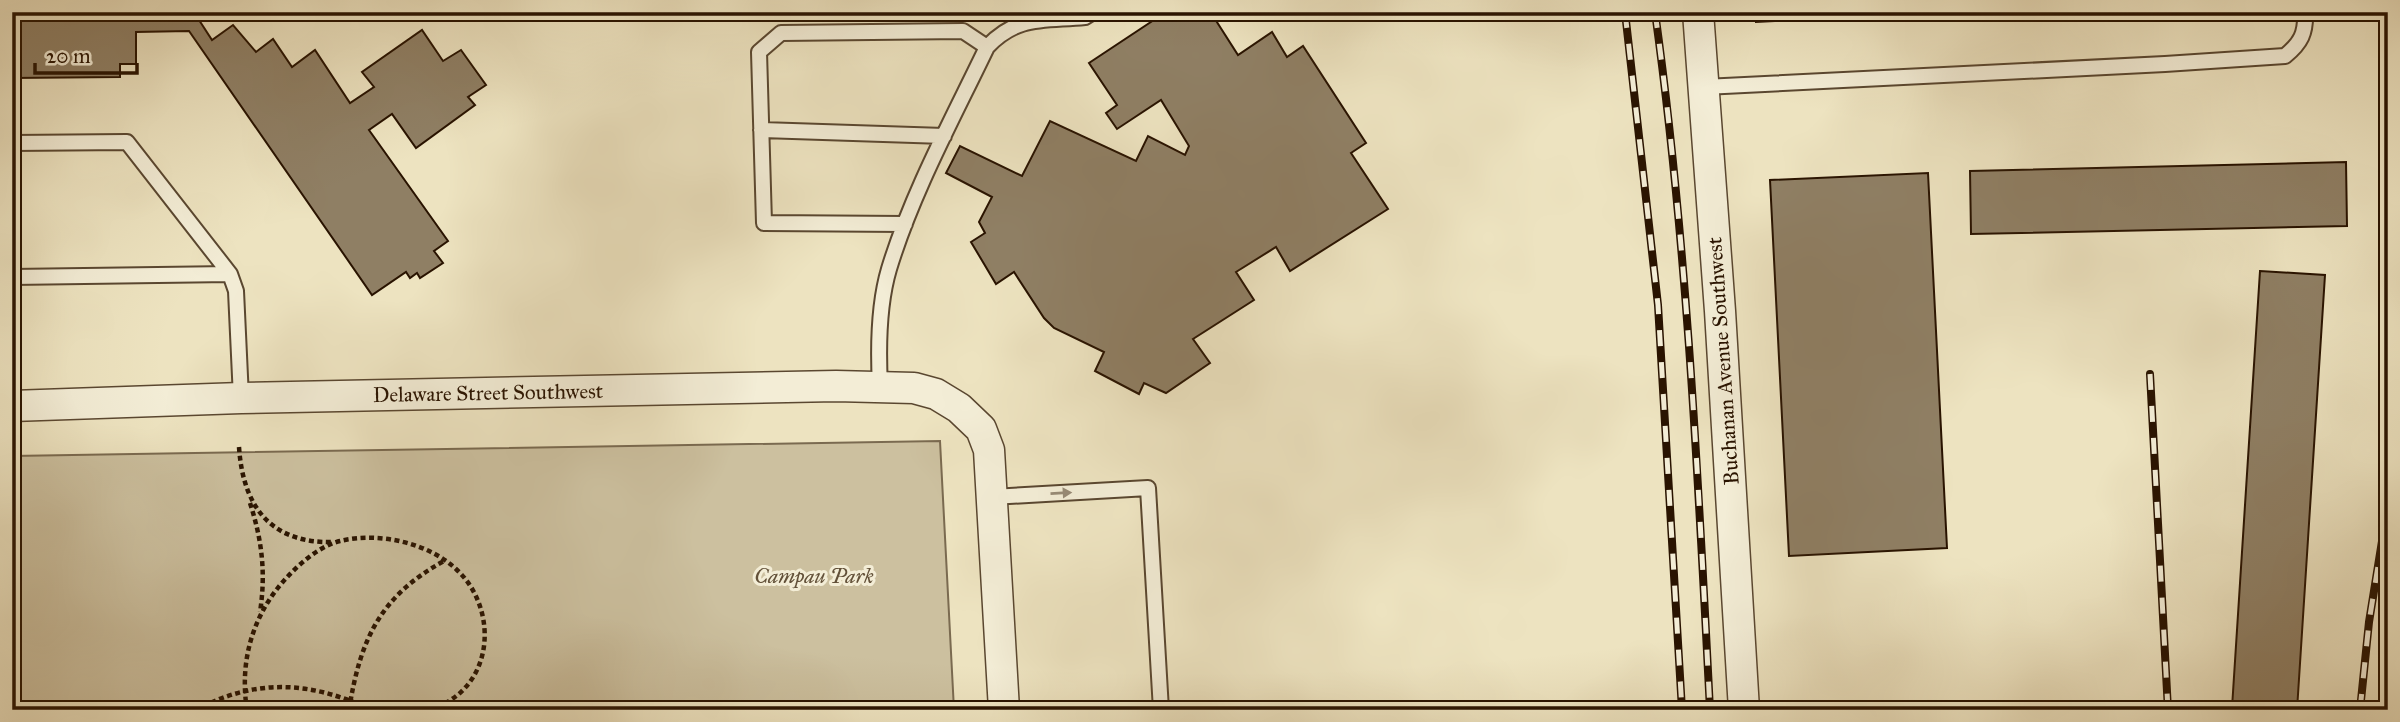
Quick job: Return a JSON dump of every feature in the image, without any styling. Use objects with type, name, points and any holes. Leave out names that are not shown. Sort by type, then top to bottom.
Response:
[{"type":"street","name":"Buchanan Avenue Southwest","points":[[1698,12],[1744,710]]},
{"type":"street","name":"Delaware Street Southwest","points":[[12,406],[241,398],[880,386],[914,388],[936,394],[959,408],[981,429],[989,450],[1004,710]]},
{"type":"lane","points":[[880,386],[878,342],[888,271],[905,224],[987,47],[1001,33],[1017,24],[1085,17],[1093,12]]},
{"type":"lane","points":[[1704,87],[2285,56],[2299,44],[2306,29],[2305,12]]},
{"type":"lane","points":[[905,224],[764,223],[759,52],[781,33],[963,31],[987,47]]},
{"type":"lane","points":[[761,130],[944,136]]},
{"type":"lane","points":[[12,144],[127,142],[230,274],[236,291],[241,398]]},
{"type":"lane","points":[[12,277],[230,274]]},
{"type":"lane","points":[[992,497],[1148,488],[1161,710]]},
{"type":"path","points":[[239,447],[240,463],[263,556],[264,579],[260,612],[248,650],[244,690],[247,710]]},
{"type":"path","points":[[248,495],[268,520],[287,535],[303,540],[388,539],[419,547],[456,568],[478,599],[485,635],[480,664],[464,689],[433,710]]},
{"type":"path","points":[[260,612],[292,572],[306,560],[339,541]]},
{"type":"path","points":[[349,710],[357,664],[377,621],[412,580],[445,561]]},
{"type":"path","points":[[196,710],[244,690],[279,686],[298,687],[350,700],[372,710]]},
{"type":"green space","name":"Campau Park","points":[[940,441],[954,710],[20,710],[12,557],[12,456]]},
{"type":"building","points":[[12,12],[135,12],[135,20],[199,20],[212,40],[233,25],[256,52],[273,39],[292,67],[315,50],[350,103],[374,87],[362,72],[422,30],[443,61],[461,50],[486,85],[468,97],[475,105],[416,148],[392,114],[369,130],[448,241],[434,251],[443,263],[420,278],[417,273],[410,278],[406,272],[372,295],[189,31],[136,32],[136,64],[120,64],[120,77],[12,78]]},
{"type":"building","points":[[1166,12],[1225,12],[1215,19],[1238,55],[1272,32],[1287,57],[1303,46],[1366,143],[1351,153],[1388,209],[1290,271],[1276,247],[1236,272],[1254,300],[1193,339],[1210,363],[1166,393],[1144,383],[1139,394],[1095,371],[1104,352],[1054,328],[1044,318],[1014,272],[996,284],[971,242],[985,233],[979,222],[992,197],[946,173],[960,146],[1022,176],[1050,121],[1136,161],[1148,136],[1185,155],[1189,146],[1161,100],[1117,129],[1106,113],[1117,105],[1089,63]]},
{"type":"building","points":[[1756,12],[1954,12],[1756,22]]},
{"type":"building","points":[[2346,162],[2347,226],[1971,234],[1970,171]]},
{"type":"building","points":[[1928,173],[1947,548],[1789,556],[1770,180]]},
{"type":"building","points":[[2260,271],[2325,275],[2297,710],[2232,708]]},
{"type":"railway","points":[[1625,12],[1658,305],[1682,710]]},
{"type":"railway","points":[[1655,12],[1683,273],[1696,448],[1710,710]]},
{"type":"railway","points":[[2150,374],[2168,710]]},
{"type":"railway","points":[[2360,710],[2369,622],[2388,504]]}]
